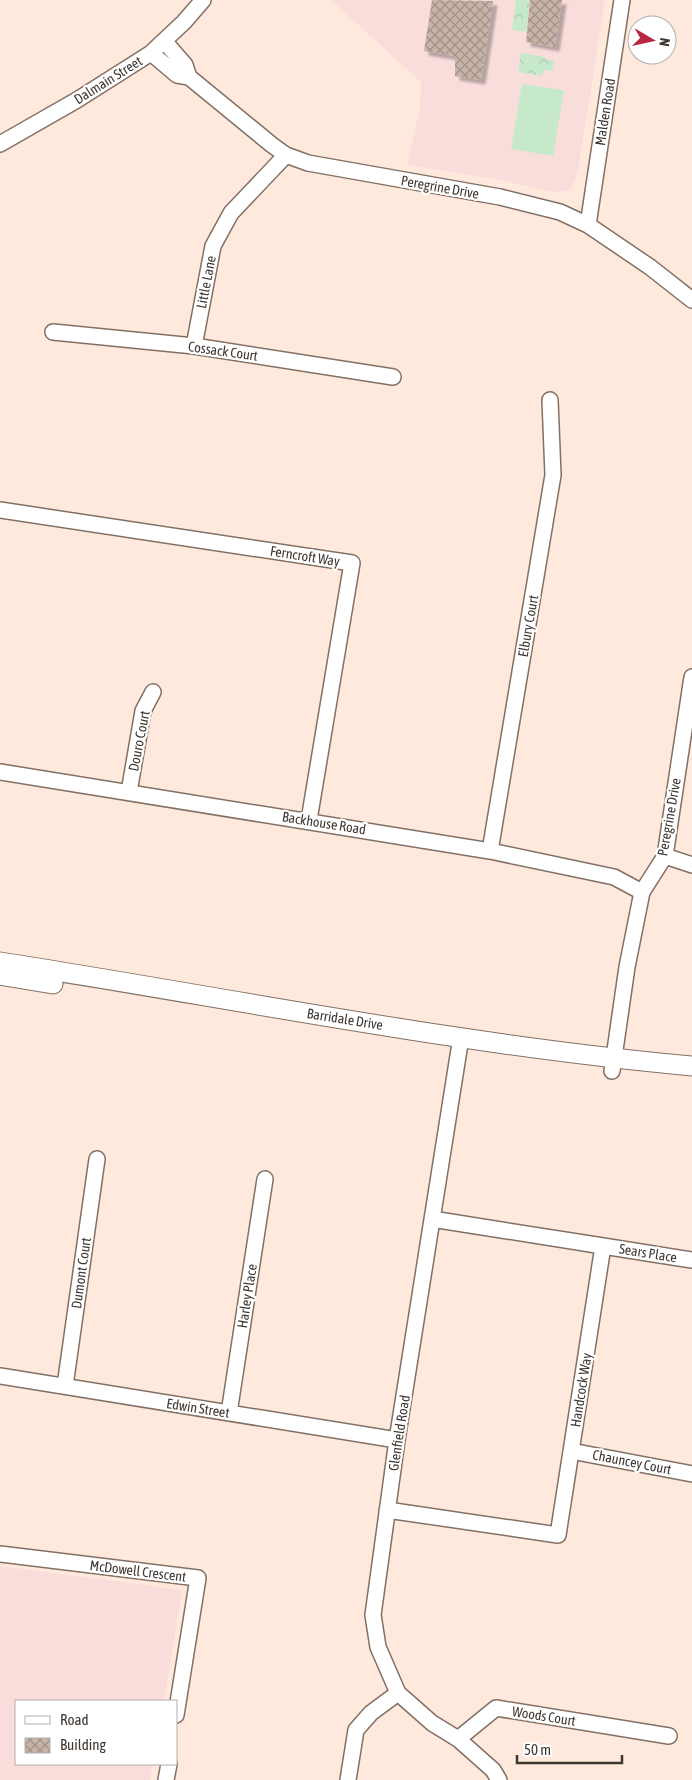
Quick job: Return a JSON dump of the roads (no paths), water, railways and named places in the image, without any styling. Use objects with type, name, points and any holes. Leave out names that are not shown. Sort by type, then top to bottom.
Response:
[{"type":"street","name":"Dalmain Street","points":[[0,144],[77,100],[151,53],[165,42],[203,0]]},
{"type":"street","name":"Malden Road","points":[[588,225],[622,0]]},
{"type":"street","name":"Peregrine Drive","points":[[165,42],[185,65],[189,77]]},
{"type":"street","name":"Peregrine Drive","points":[[151,53],[177,75],[189,77],[286,155],[308,163],[500,198],[560,212],[588,225],[650,267],[692,300]]},
{"type":"street","name":"Little Lane","points":[[194,346],[212,246],[232,213],[286,155]]},
{"type":"street","name":"Cossack Court","points":[[53,332],[194,346],[393,377]]},
{"type":"street","name":"Elbury Court","points":[[490,851],[553,475],[550,400]]},
{"type":"street","name":"Ferncroft Way","points":[[0,510],[352,562],[309,820]]},
{"type":"street","name":"Peregrine Drive","points":[[612,1065],[627,967],[642,892],[665,856],[691,685]]},
{"type":"street","name":"Douro Court","points":[[130,792],[143,711],[154,692]]},
{"type":"street","name":"Backhouse Road","points":[[0,772],[309,820],[490,851],[614,878],[642,892]]},
{"type":"street","points":[[665,856],[692,865]]},
{"type":"street","name":"Barridale Drive","points":[[0,962],[460,1043]]},
{"type":"street","name":"Barridale Drive","points":[[0,975],[692,1078]]},
{"type":"street","name":"Glenfield Road","points":[[460,1043],[397,1440],[373,1614],[378,1647],[398,1693],[432,1723],[458,1739],[493,1770],[499,1780]]},
{"type":"street","name":"Barridale Drive","points":[[612,1065],[692,1066]]},
{"type":"street","name":"Dumont Court","points":[[64,1386],[97,1159]]},
{"type":"street","name":"Harley Place","points":[[229,1413],[265,1179]]},
{"type":"street","points":[[432,1219],[603,1246]]},
{"type":"street","name":"Sears Place","points":[[603,1246],[692,1260]]},
{"type":"street","name":"Handcock Way","points":[[387,1510],[558,1535],[603,1246]]},
{"type":"street","name":"Edwin Street","points":[[0,1376],[397,1440]]},
{"type":"street","name":"Chauncey Court","points":[[571,1450],[692,1474]]},
{"type":"street","name":"McDowell Crescent","points":[[0,1554],[198,1578],[178,1703]]},
{"type":"street","points":[[348,1780],[356,1730],[371,1713],[398,1693]]},
{"type":"street","name":"Woods Court","points":[[458,1739],[496,1708],[669,1736]]},
{"type":"street","points":[[166,1780],[168,1765]]}]
